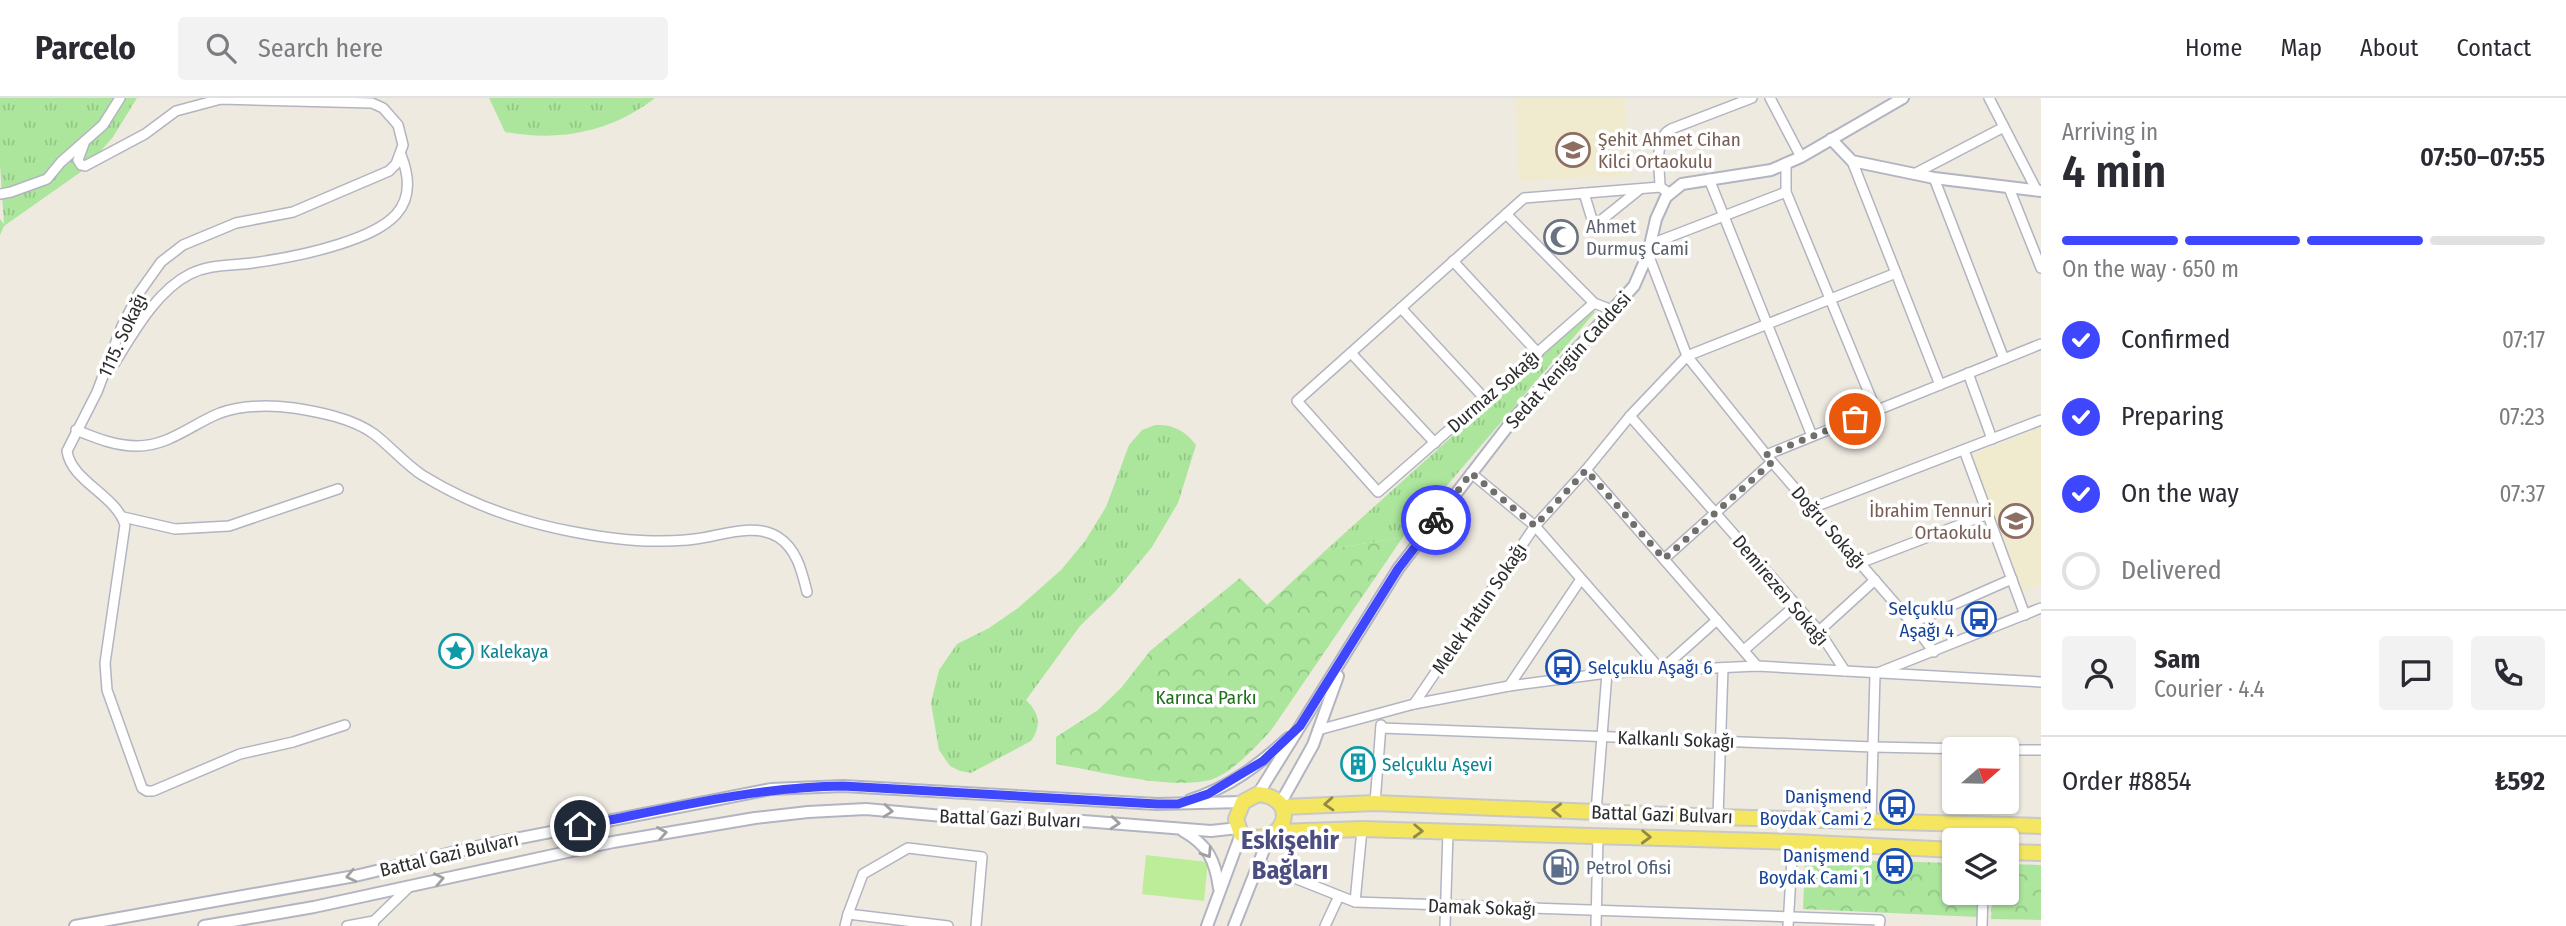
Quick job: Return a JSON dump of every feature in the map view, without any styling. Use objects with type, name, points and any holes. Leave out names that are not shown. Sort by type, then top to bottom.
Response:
[{"type":"main road","points":[[1258,794],[1270,796],[1282,806],[1283,824],[1273,834],[1254,839],[1239,831],[1236,819],[1243,802],[1258,794]]},
{"type":"main road","name":"Battal Gazi Bulvarı","points":[[1282,806],[1375,803],[1718,817],[2041,825]]},
{"type":"main road","name":"Battal Gazi Bulvarı","points":[[1273,834],[1362,829],[1793,842],[1942,849]]},
{"type":"main road","points":[[2019,852],[2041,853]]},
{"type":"street","points":[[0,194],[47,179],[61,162],[103,125],[120,98]]},
{"type":"street","points":[[1665,190],[1660,143],[1663,134],[1671,128],[1752,98]]},
{"type":"street","points":[[1770,98],[1801,157]]},
{"type":"street","points":[[1435,443],[1351,353],[1524,198],[1641,188],[1665,190],[1682,184],[1772,170],[1801,157],[1903,98]]},
{"type":"street","points":[[1989,98],[2039,191]]},
{"type":"street","points":[[85,141],[78,160],[79,164],[85,166],[145,134],[176,111],[221,99],[372,103],[383,108],[398,125],[408,188],[400,211],[388,224],[373,233],[312,253],[249,264],[218,264],[188,275],[153,304],[97,392]]},
{"type":"street","points":[[1914,174],[2004,127]]},
{"type":"street","points":[[1831,139],[1852,161],[1940,385]]},
{"type":"street","name":"1115. Sokağı","points":[[123,517],[70,463],[67,451],[97,392],[122,326],[139,293],[161,262],[183,245],[236,223],[293,212],[389,171],[401,155]]},
{"type":"street","points":[[1852,161],[1934,178],[2039,191]]},
{"type":"street","points":[[1786,163],[1786,192],[1876,410]]},
{"type":"street","points":[[1934,178],[2004,359]]},
{"type":"street","points":[[1709,179],[1812,436]]},
{"type":"street","points":[[2009,187],[2041,268]]},
{"type":"street","points":[[1584,193],[1594,226],[1641,188]]},
{"type":"street","name":"Sedat Yenigün Caddesi","points":[[1345,656],[1398,569],[1471,473],[1516,416],[1634,286],[1649,249],[1665,190]]},
{"type":"street","points":[[1649,249],[1786,192]]},
{"type":"street","points":[[1506,214],[1594,303],[1612,310]]},
{"type":"street","name":"Doğru Sokağı","points":[[1649,249],[1687,356],[1769,459],[1912,623],[1934,652]]},
{"type":"street","points":[[1453,261],[1538,353]]},
{"type":"street","points":[[1687,356],[1896,273]]},
{"type":"street","name":"Durmaz Sokağı","points":[[1351,353],[1297,401],[1378,492],[1594,303]]},
{"type":"street","points":[[1401,308],[1485,399]]},
{"type":"street","points":[[1664,559],[1769,459],[1812,436],[2041,344]]},
{"type":"street","name":"Melek Hatun Sokağı","points":[[1414,704],[1535,526],[1586,470],[1630,415],[1687,356]]},
{"type":"street","points":[[1968,373],[1992,439]]},
{"type":"street","points":[[76,430],[107,442],[139,446],[165,440],[220,413],[259,406],[294,408],[358,425],[374,434],[421,474],[498,513],[532,524],[615,540],[642,541],[695,539],[748,531],[766,532],[789,547],[800,564],[807,592]]},
{"type":"street","name":"Demirezen Sokağı","points":[[1630,415],[1819,631],[1846,671]]},
{"type":"street","points":[[1812,508],[2041,420]]},
{"type":"street","points":[[1964,450],[2025,615]]},
{"type":"street","points":[[1586,470],[1757,666]]},
{"type":"street","points":[[1471,473],[1535,526],[1661,670]]},
{"type":"street","points":[[338,489],[229,526],[175,529],[123,517],[125,532],[105,663],[107,690],[142,788],[147,791],[153,791],[240,754],[293,742],[345,725]]},
{"type":"street","points":[[1860,563],[1988,514]]},
{"type":"street","points":[[1510,686],[1581,579]]},
{"type":"street","points":[[1912,623],[2012,579]]},
{"type":"street","points":[[1819,631],[1875,580]]},
{"type":"street","points":[[1744,650],[1796,605]]},
{"type":"street","points":[[1875,674],[2041,608]]},
{"type":"street","points":[[1661,670],[1717,620]]},
{"type":"street","points":[[1258,794],[1345,656]]},
{"type":"street","points":[[1282,806],[1312,745],[1345,656]]},
{"type":"street","points":[[1318,730],[1414,704],[1510,686],[1607,673],[1757,666],[2041,682]]},
{"type":"street","points":[[1718,817],[1723,668]]},
{"type":"street","points":[[1596,812],[1607,673]]},
{"type":"street","points":[[1871,820],[1875,674]]},
{"type":"street","points":[[1375,803],[1383,713]]},
{"type":"street","points":[[1178,804],[1208,794],[1236,779],[1263,761],[1300,726]]},
{"type":"street","name":"Kalkanlı Sokağı","points":[[1381,728],[1942,748]]},
{"type":"street","points":[[2020,750],[2041,750]]},
{"type":"street","name":"Battal Gazi Bulvarı","points":[[75,926],[355,876],[502,842],[771,789],[843,786],[1178,804],[1243,802]]},
{"type":"street","name":"Battal Gazi Bulvarı","points":[[204,926],[314,906],[613,842],[755,818],[808,812],[866,809],[954,817],[1083,821],[1239,831]]},
{"type":"street","points":[[1177,828],[1198,839],[1210,855],[1217,869],[1220,891]]},
{"type":"street","points":[[1355,902],[1362,829]]},
{"type":"street","points":[[1207,926],[1239,831]]},
{"type":"street","points":[[1445,926],[1448,832]]},
{"type":"street","points":[[1234,926],[1273,834]]},
{"type":"street","points":[[1596,926],[1598,836]]},
{"type":"street","points":[[1788,922],[1793,842]]},
{"type":"street","points":[[845,926],[863,874],[908,848],[982,857],[976,926]]},
{"type":"street","name":"Damak Sokağı","points":[[1259,864],[1355,902],[1597,910],[1788,922],[1880,923]]},
{"type":"street","points":[[347,926],[374,923],[410,886]]},
{"type":"street","points":[[1325,926],[1339,896]]},
{"type":"street","points":[[1982,926],[1983,905]]},
{"type":"street","points":[[848,914],[948,926]]},
{"type":"shaded area","name":"Şehit Ahmet Cihan Kilci Ortaokulu","points":[[1515,98],[1625,98],[1629,176],[1519,181]]},
{"type":"shaded area","name":"İbrahim Tennuri Ortaokulu","points":[[2041,427],[2041,584],[2017,594],[1967,457]]},
{"type":"green space","points":[[0,98],[137,98],[113,137],[85,169],[4,226],[0,235],[0,219],[4,224],[0,165]]},
{"type":"green space","points":[[489,98],[655,98],[621,119],[602,126],[584,132],[545,136],[505,132]]},
{"type":"green space","points":[[1596,311],[1403,537],[1326,550],[1588,314]]},
{"type":"green space","points":[[1155,425],[1178,429],[1196,445],[1178,503],[1152,547],[1115,592],[1080,626],[1026,700],[1034,709],[1038,725],[1031,741],[971,773],[950,766],[939,750],[931,703],[939,670],[957,644],[989,628],[1018,608],[1061,570],[1085,541],[1106,507],[1129,445],[1142,430]]},
{"type":"green space","name":"Karınca Parkı","points":[[1403,537],[1272,729],[1227,772],[1210,780],[1174,783],[1056,764],[1056,737],[1098,710],[1121,688],[1150,651],[1240,578],[1267,605],[1326,550]]},
{"type":"green space","points":[[1146,855],[1208,862],[1204,901],[1142,894]]},
{"type":"green space","points":[[1805,859],[1942,863],[1942,905],[1978,905],[1978,917],[1803,909]]},
{"type":"green space","points":[[2019,864],[2041,865],[2041,920],[1991,919],[1992,905],[2019,905]]},
{"type":"way so far","points":[[1436,520],[1471,473],[1535,526],[1586,470],[1664,559],[1772,462],[1766,455],[1855,419]]},
{"type":"place","name":"Şehit Ahmet Cihan Kilci Ortaokulu","points":[[1573,150]]},
{"type":"place","name":"Ahmet Durmuş Cami","points":[[1561,237]]},
{"type":"place","name":"İbrahim Tennuri Ortaokulu","points":[[2016,521]]},
{"type":"place","name":"Selçuklu Aşağı 4","points":[[1979,619]]},
{"type":"place","name":"Kalekaya","points":[[456,651]]},
{"type":"place","name":"Selçuklu Aşağı 6","points":[[1563,667]]},
{"type":"place","name":"Selçuklu Aşevi","points":[[1358,764]]},
{"type":"place","name":"Danişmend Boydak Cami 2","points":[[1897,807]]},
{"type":"place","name":"Danişmend Boydak Cami 1","points":[[1895,866]]},
{"type":"place","name":"Petrol Ofisi","points":[[1561,867]]},
{"type":"district","name":"Eskişehir Bağları","points":[[1290,855]]},
{"type":"route","points":[[580,826],[730,796],[771,789],[808,787],[843,786],[1157,804],[1178,804],[1208,794],[1263,761],[1300,726],[1398,569],[1436,520]]}]
